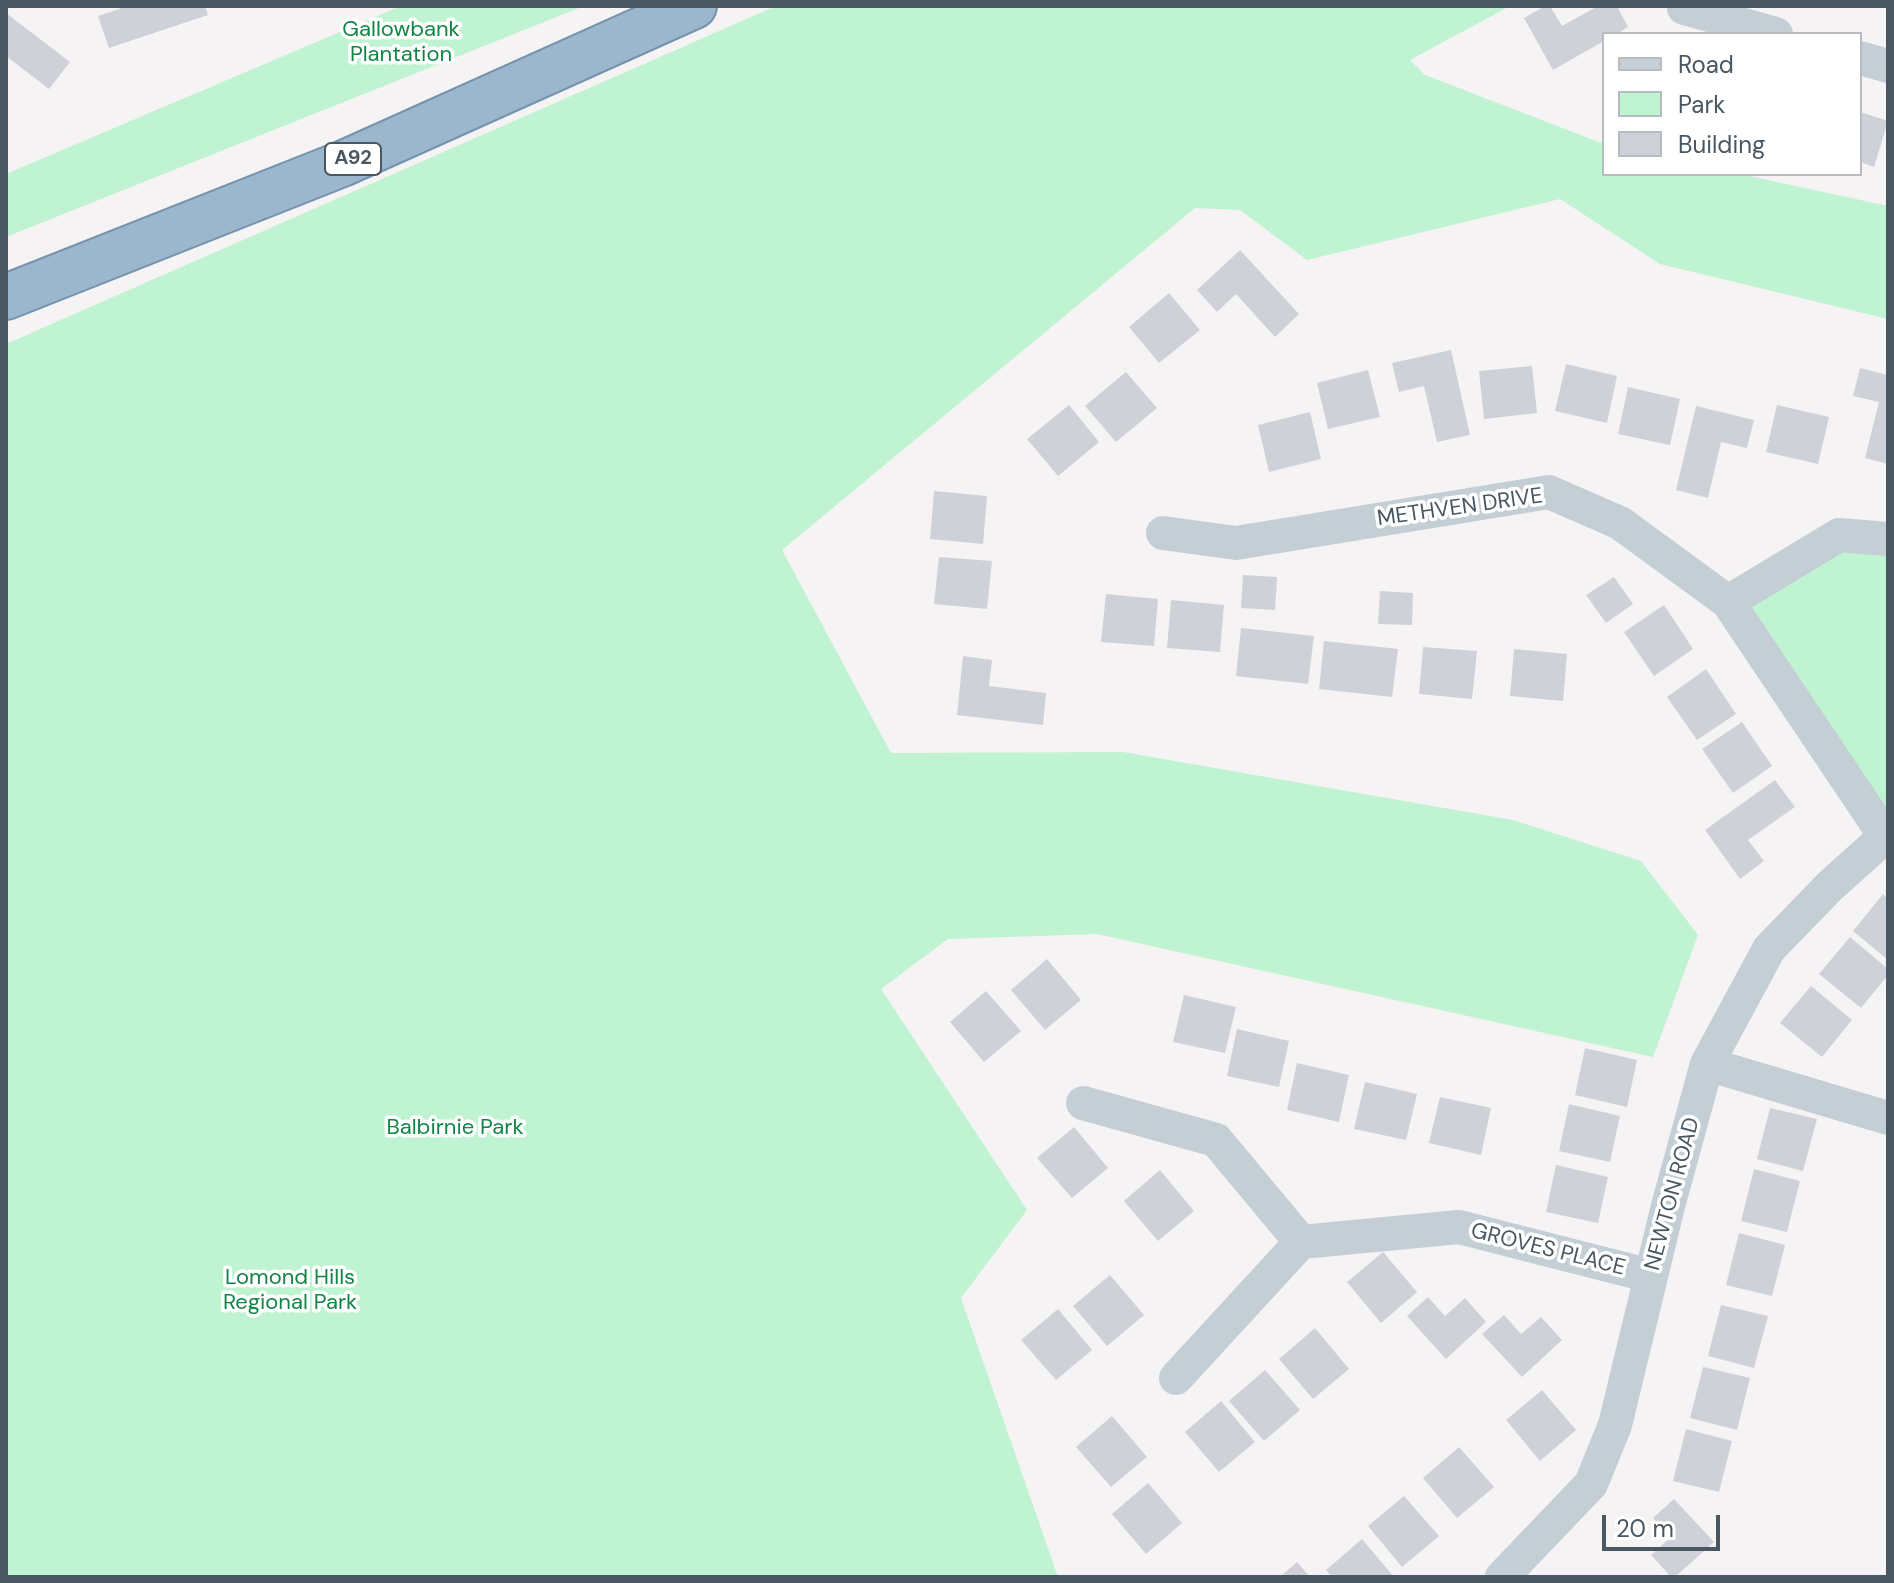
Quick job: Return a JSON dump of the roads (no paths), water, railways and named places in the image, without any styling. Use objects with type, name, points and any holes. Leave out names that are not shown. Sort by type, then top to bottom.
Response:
[{"type":"highway","name":"A92","points":[[6,297],[342,164],[694,6]]},
{"type":"street","points":[[1684,8],[1769,32]]},
{"type":"street","points":[[1862,59],[1888,66]]},
{"type":"street","name":"METHVEN DRIVE","points":[[1163,533],[1236,543],[1549,492],[1620,523],[1728,602],[1886,835]]},
{"type":"street","points":[[1728,602],[1839,535],[1888,539]]},
{"type":"street","name":"NEWTON ROAD","points":[[1502,1577],[1591,1484],[1615,1425],[1707,1064],[1769,949],[1830,886],[1886,835]]},
{"type":"street","points":[[1707,1064],[1888,1118]]},
{"type":"street","points":[[1083,1103],[1216,1140],[1301,1242],[1176,1378]]},
{"type":"street","name":"GROVES PLACE","points":[[1301,1242],[1459,1227],[1651,1276]]},
{"type":"park label","name":"Gallowbank Plantation","points":[[401,42]]},
{"type":"park label","name":"Balbirnie Park","points":[[455,1128]]},
{"type":"park label","name":"Lomond Hills Regional Park","points":[[290,1290]]}]
